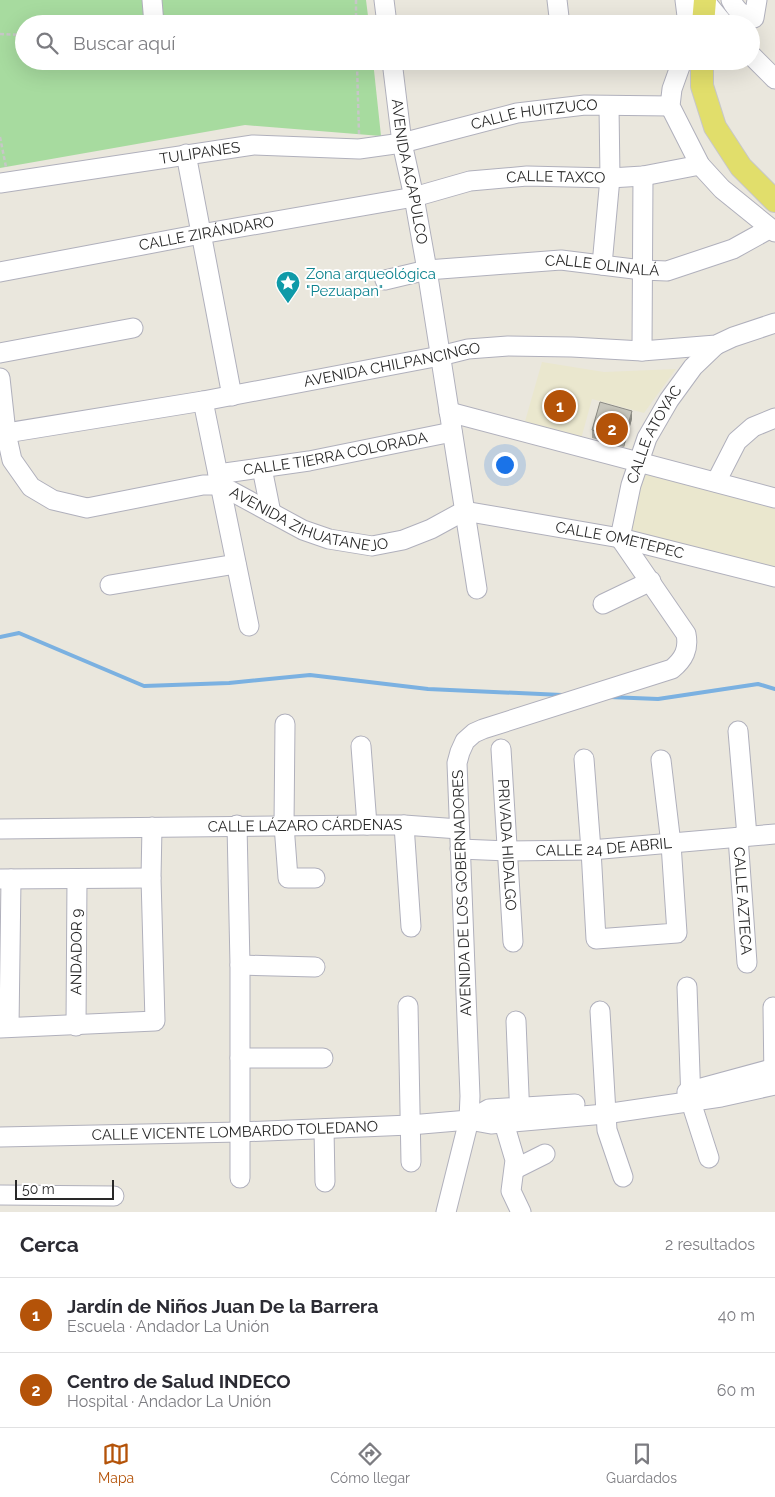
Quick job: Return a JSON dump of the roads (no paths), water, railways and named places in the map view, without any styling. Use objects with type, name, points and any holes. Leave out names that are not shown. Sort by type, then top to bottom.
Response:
[{"type":"main road","points":[[698,0],[701,15]]},
{"type":"main road","points":[[702,70],[702,86],[715,127],[741,167],[775,201]]},
{"type":"street","points":[[152,0],[153,15]]},
{"type":"street","points":[[384,0],[386,15]]},
{"type":"street","points":[[692,15],[698,0],[714,15]]},
{"type":"street","points":[[731,0],[735,8],[743,15]]},
{"type":"street","points":[[754,15],[757,0]]},
{"type":"street","points":[[760,64],[775,79]]},
{"type":"street","name":"AVENIDA ACAPULCO","points":[[393,70],[402,143],[427,270],[477,589]]},
{"type":"street","points":[[679,70],[672,89],[670,106],[700,165],[722,190],[772,230]]},
{"type":"street","name":"CALLE HUITZUCO","points":[[402,143],[517,113],[586,106],[670,106]]},
{"type":"street","points":[[602,265],[610,178],[609,106]]},
{"type":"street","name":"TULIPANES","points":[[4,182],[253,145],[359,149],[402,143]]},
{"type":"street","points":[[186,154],[232,396]]},
{"type":"street","name":"CALLE TAXCO","points":[[414,197],[470,181],[527,176],[610,178],[643,176],[700,165]]},
{"type":"street","points":[[642,351],[643,176]]},
{"type":"street","name":"CALLE ZIRÁNDARO","points":[[0,272],[201,234],[414,197]]},
{"type":"street","name":"CALLE OLINALÁ","points":[[385,280],[427,270],[561,260],[642,270],[668,271],[733,249],[772,230]]},
{"type":"street","name":"AVENIDA CHILPANCINGO","points":[[3,434],[232,396],[468,349],[508,346],[572,346],[642,351],[716,346],[733,337],[775,323]]},
{"type":"street","points":[[0,353],[133,328]]},
{"type":"street","name":"CALLE ATOYAC","points":[[620,538],[632,485],[647,438],[669,400],[693,367],[716,346]]},
{"type":"street","name":"AVENIDA ZIHUATANEJO","points":[[0,378],[3,434],[12,460],[31,487],[53,500],[88,508],[219,480],[271,513],[303,530],[329,539],[372,546],[403,540],[422,533],[464,510]]},
{"type":"street","points":[[203,401],[249,626]]},
{"type":"street","points":[[449,412],[775,498]]},
{"type":"street","points":[[716,482],[738,441],[753,427],[775,418]]},
{"type":"street","name":"CALLE TIERRA COLORADA","points":[[219,480],[262,468],[309,461],[452,432]]},
{"type":"street","points":[[262,468],[271,513]]},
{"type":"street","name":"CALLE OMETEPEC","points":[[464,510],[620,538],[775,576]]},
{"type":"street","name":"AVENIDA DE LOS GOBERNADORES","points":[[446,1212],[469,1120],[470,1096],[458,829],[457,763],[466,741],[474,732],[672,669],[680,662],[686,653],[688,643],[686,634],[620,538]]},
{"type":"street","points":[[110,585],[236,564]]},
{"type":"street","points":[[603,604],[651,581]]},
{"type":"street","points":[[284,724],[284,825],[288,878],[315,878]]},
{"type":"street","name":"CALLE AZTECA","points":[[738,731],[747,963]]},
{"type":"street","points":[[361,746],[367,825]]},
{"type":"street","name":"PRIVADA HIDALGO","points":[[501,749],[513,942]]},
{"type":"street","points":[[584,759],[596,939],[677,933],[671,844],[661,760]]},
{"type":"street","points":[[237,825],[240,965],[240,1178]]},
{"type":"street","name":"CALLE LÁZARO CÁRDENAS","points":[[0,829],[237,825],[404,825],[458,829]]},
{"type":"street","points":[[404,825],[411,927]]},
{"type":"street","points":[[151,878],[6,879],[4,1028],[155,1021],[151,878],[152,827]]},
{"type":"street","name":"CALLE 24 DE ABRIL","points":[[460,849],[508,851],[591,850],[775,834]]},
{"type":"street","name":"ANDADOR 9","points":[[76,1026],[77,879]]},
{"type":"street","points":[[240,965],[315,967]]},
{"type":"street","points":[[687,987],[691,1097],[709,1158]]},
{"type":"street","points":[[408,1006],[411,1162]]},
{"type":"street","points":[[773,1007],[774,1078]]},
{"type":"street","points":[[600,1011],[607,1130],[623,1177]]},
{"type":"street","points":[[516,1021],[515,1169],[512,1179],[512,1191],[521,1212]]},
{"type":"street","points":[[240,1058],[323,1058]]},
{"type":"street","name":"CALLE VICENTE LOMBARDO TOLEDANO","points":[[0,1137],[410,1126],[469,1120],[489,1109],[514,1117],[605,1109],[691,1097],[774,1078]]},
{"type":"street","points":[[324,1129],[325,1182]]},
{"type":"street","points":[[515,1169],[545,1154]]},
{"type":"street","points":[[0,1195],[114,1196]]},
{"type":"waterway","points":[[0,637],[19,633],[144,686],[229,683],[310,675],[428,689],[562,695]]},
{"type":"waterway","points":[[609,697],[658,699],[758,684],[775,689]]},
{"type":"place","name":"Zona arqueológica \"Pezuapan\"","points":[[288,304]]},
{"type":"place","name":"Jardín de Niños Juan De la Barrera","points":[[560,406]]},
{"type":"place","name":"Centro de Salud INDECO","points":[[612,429]]}]
